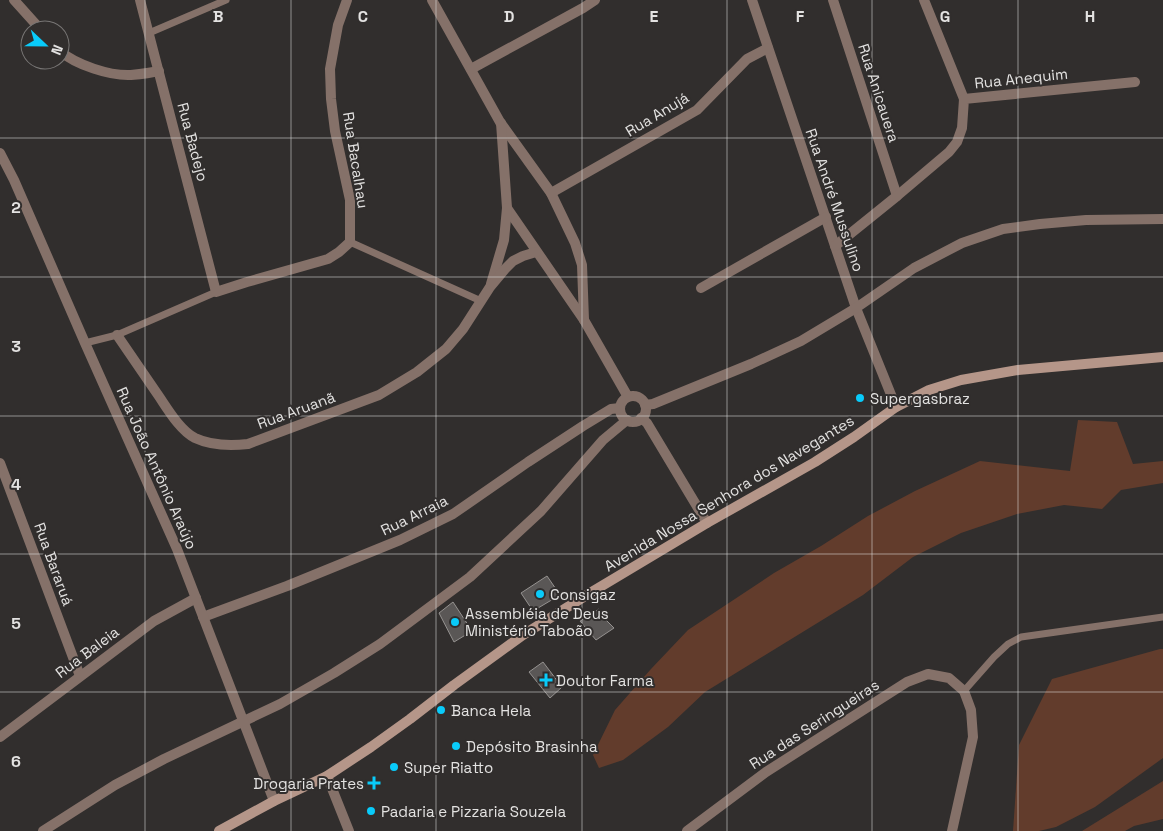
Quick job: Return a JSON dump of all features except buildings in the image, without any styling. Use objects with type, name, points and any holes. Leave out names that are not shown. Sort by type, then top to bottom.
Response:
[{"type":"main road","name":"Avenida Nossa Senhora dos Navegantes","points":[[219,831],[274,801],[327,776],[371,748],[454,684],[523,635],[590,592],[815,462],[896,407],[929,390],[961,380],[1018,370],[1163,357]]},
{"type":"street","points":[[14,0],[32,20]]},
{"type":"street","name":"Rua Badejo","points":[[140,0],[216,292]]},
{"type":"street","name":"Rua Bacalhau","points":[[347,0],[338,25],[330,69],[335,131],[350,200],[350,242]]},
{"type":"street","points":[[432,0],[500,122],[551,193],[575,243],[582,265],[584,320]]},
{"type":"street","points":[[472,69],[595,0]]},
{"type":"street","name":"Rua André Mussulino","points":[[752,0],[856,308],[896,407]]},
{"type":"street","name":"Rua Anicauera","points":[[833,0],[897,196]]},
{"type":"street","points":[[924,0],[964,99]]},
{"type":"street","name":"Rua Anujá","points":[[551,193],[698,110],[748,59],[768,48]]},
{"type":"street","points":[[70,57],[82,64],[108,72],[130,75],[159,72]]},
{"type":"street","name":"Rua Anequim","points":[[835,246],[949,152],[957,142],[962,128],[964,99],[1135,82]]},
{"type":"street","name":"Rua Aruanã","points":[[490,287],[504,240],[507,208],[500,122]]},
{"type":"street","name":"Rua João Antônio Araújo","points":[[0,153],[14,180],[177,549],[274,801]]},
{"type":"street","points":[[507,208],[584,320],[628,397]]},
{"type":"street","points":[[701,288],[826,218]]},
{"type":"street","points":[[645,405],[653,404],[751,364],[801,341],[856,308],[914,268],[962,243],[1003,229],[1040,224],[1086,220],[1163,219]]},
{"type":"street","points":[[216,292],[328,259],[350,242]]},
{"type":"street","name":"Rua Aruanã","points":[[117,335],[184,430],[195,438],[211,443],[230,446],[248,444],[379,395],[417,372],[446,349],[464,329],[490,287],[513,261],[536,252]]},
{"type":"street","points":[[636,396],[645,405],[645,412],[641,418],[634,421],[627,420],[622,415],[620,408],[624,399],[636,396]]},
{"type":"street","name":"Rua Arraia","points":[[203,617],[287,586],[400,540],[453,514],[590,421],[611,410],[620,408]]},
{"type":"street","points":[[641,418],[647,423],[707,523]]},
{"type":"street","points":[[43,831],[115,785],[164,759],[287,700],[334,674],[372,649],[470,577],[541,511],[603,440],[627,420]]},
{"type":"street","name":"Rua Bararuá","points":[[0,463],[80,676]]},
{"type":"street","name":"Rua Baleia","points":[[0,737],[154,621],[196,598]]},
{"type":"street","name":"Rua das Seringueiras","points":[[687,831],[766,772],[907,682],[928,674],[948,678],[964,691]]},
{"type":"street","points":[[952,831],[973,737],[971,710],[964,691]]},
{"type":"street","points":[[327,776],[349,831]]},
{"type":"lane","points":[[149,33],[226,0]]},
{"type":"lane","points":[[350,242],[481,301]]},
{"type":"lane","points":[[85,343],[117,335],[216,292]]},
{"type":"lane","points":[[964,691],[1008,644],[1021,637],[1163,617]]},
{"type":"shaded area","points":[[1078,420],[1117,422],[1133,464],[1163,461],[1163,483],[1121,490],[1102,509],[1064,505],[1017,514],[961,533],[913,557],[863,595],[705,692],[668,727],[623,760],[599,768],[593,755],[615,710],[688,630],[774,573],[868,516],[915,491],[980,461],[1070,471]]},
{"type":"shaded area","points":[[1163,649],[1163,758],[1095,807],[1056,827],[1039,831],[1013,831],[1019,745],[1052,679]]},
{"type":"shaded area","points":[[1163,781],[1163,819],[1134,826],[1125,831],[1082,831]]},
{"type":"place","name":"Supergasbraz","points":[[860,398]]},
{"type":"place","name":"Consigaz","points":[[540,594]]},
{"type":"place","name":"Assembléia de Deus Ministério Taboão","points":[[455,622]]},
{"type":"place","name":"Doutor Farma","points":[[546,680]]},
{"type":"place","name":"Banca Hela","points":[[441,710]]},
{"type":"place","name":"Depósito Brasinha","points":[[456,746]]},
{"type":"place","name":"Super Riatto","points":[[394,767]]},
{"type":"place","name":"Drogaria Prates","points":[[374,783]]},
{"type":"place","name":"Padaria e Pizzaria Souzela","points":[[371,811]]}]
